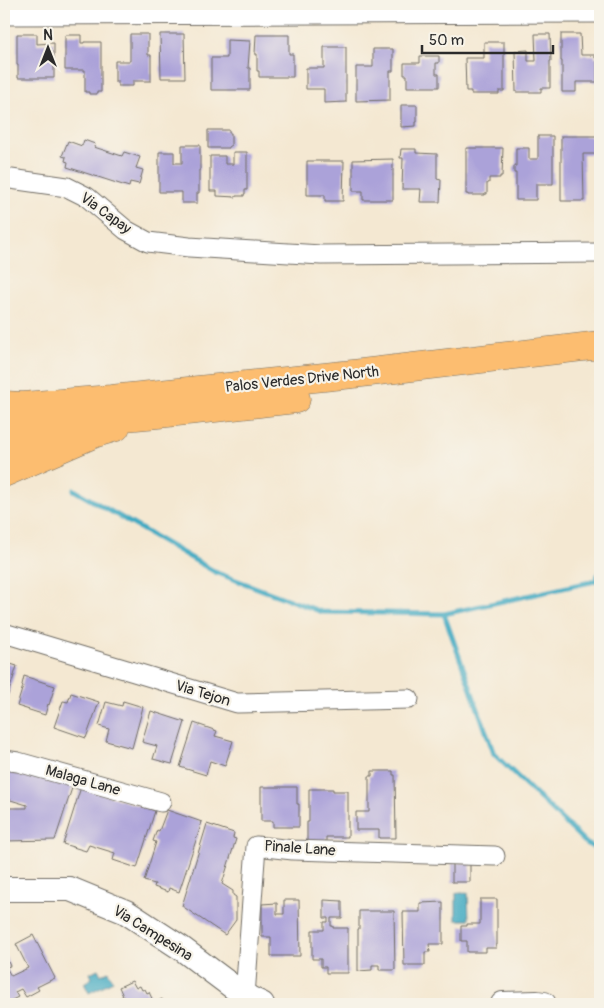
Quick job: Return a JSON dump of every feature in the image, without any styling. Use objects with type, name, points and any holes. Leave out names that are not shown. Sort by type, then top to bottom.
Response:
[{"type":"main road","name":"Palos Verdes Drive North","points":[[4,406],[111,399],[353,374],[600,345]]},
{"type":"main road","name":"Palos Verdes Drive North","points":[[4,423],[59,422],[160,414],[600,364]]},
{"type":"main road","points":[[4,448],[59,422],[102,406],[111,399]]},
{"type":"main road","name":"Palos Verdes Drive North","points":[[4,473],[96,433],[160,414]]},
{"type":"street","points":[[4,15],[455,9],[600,13]]},
{"type":"street","name":"Via Capay","points":[[4,178],[67,187],[87,198],[126,230],[148,242],[189,247],[321,255],[600,253]]},
{"type":"street","name":"Via Tejon","points":[[4,633],[238,704],[409,699]]},
{"type":"street","name":"Malaga Lane","points":[[4,760],[18,762],[161,802]]},
{"type":"street","name":"Pinale Lane","points":[[254,1000],[256,846],[293,850],[495,856]]},
{"type":"street","name":"Via Campesina","points":[[4,889],[70,889],[126,912],[254,1000]]},
{"type":"street","points":[[503,1004],[544,1004]]},
{"type":"water","points":[[456,893],[468,893],[469,920],[456,920]]},
{"type":"water","points":[[98,969],[101,975],[108,971],[113,981],[89,993],[84,983],[92,978],[90,973]]},
{"type":"building","points":[[17,34],[37,34],[37,44],[54,43],[54,78],[18,78]]},
{"type":"building","points":[[130,34],[148,34],[148,55],[151,55],[151,81],[133,81],[133,86],[118,86],[118,82],[115,82],[115,61],[130,61]]},
{"type":"building","points":[[160,34],[184,34],[185,78],[161,78]]},
{"type":"building","points":[[535,34],[550,34],[550,88],[541,88],[541,92],[516,92],[515,51],[528,50],[528,61],[536,61]]},
{"type":"building","points":[[561,34],[580,34],[581,55],[595,55],[595,58],[597,58],[597,82],[576,82],[576,92],[562,92]]},
{"type":"building","points":[[65,35],[81,35],[81,43],[101,42],[101,92],[89,94],[89,92],[85,92],[85,70],[65,70]]},
{"type":"building","points":[[256,35],[289,35],[289,54],[293,54],[293,77],[259,77],[257,54],[255,54]]},
{"type":"building","points":[[227,40],[250,41],[248,68],[250,68],[250,90],[211,90],[211,58],[227,58]]},
{"type":"building","points":[[484,42],[504,42],[504,91],[499,91],[499,94],[471,94],[471,91],[466,91],[465,58],[484,58]]},
{"type":"building","points":[[324,47],[346,47],[346,102],[324,103],[324,89],[306,89],[306,68],[324,68]]},
{"type":"building","points":[[373,49],[393,49],[393,71],[390,71],[390,100],[356,101],[356,67],[373,67]]},
{"type":"building","points":[[4,51],[6,51],[7,77],[4,77]]},
{"type":"building","points":[[420,56],[439,56],[439,63],[436,63],[436,74],[439,74],[439,87],[407,87],[404,63],[420,63]]},
{"type":"building","points":[[401,105],[417,105],[416,126],[401,127]]},
{"type":"building","points":[[208,130],[229,130],[229,133],[231,133],[231,146],[229,148],[208,148]]},
{"type":"building","points":[[538,136],[553,136],[553,184],[536,184],[536,200],[516,200],[516,173],[514,173],[514,166],[516,166],[516,148],[529,148],[529,159],[538,159]]},
{"type":"building","points":[[561,136],[598,136],[598,154],[583,154],[584,201],[561,201]]},
{"type":"building","points":[[84,140],[95,144],[94,147],[122,156],[124,152],[140,157],[136,168],[143,170],[139,184],[130,182],[129,187],[67,167],[66,157],[62,156],[68,141],[82,146]]},
{"type":"building","points":[[182,145],[200,145],[197,203],[182,203],[182,192],[159,192],[159,152],[174,152],[174,163],[182,163]]},
{"type":"building","points":[[466,148],[503,148],[502,176],[500,178],[489,178],[487,194],[485,195],[466,194]]},
{"type":"building","points":[[401,149],[416,149],[416,153],[437,154],[437,179],[441,180],[440,202],[420,202],[421,189],[402,189],[403,158],[400,158]]},
{"type":"building","points":[[233,152],[247,152],[247,190],[245,190],[244,196],[217,196],[217,191],[210,191],[210,156],[225,156],[225,164],[233,164]]},
{"type":"building","points":[[393,159],[393,200],[363,200],[363,191],[353,191],[353,160]]},
{"type":"building","points":[[307,161],[344,161],[343,201],[325,201],[325,195],[307,195]]},
{"type":"building","points":[[4,662],[17,666],[4,707]]},
{"type":"building","points":[[24,676],[55,686],[45,715],[17,706]]},
{"type":"building","points":[[71,693],[99,702],[86,738],[54,727],[63,701],[68,702]]},
{"type":"building","points":[[123,701],[143,707],[132,748],[106,741],[109,729],[99,726],[106,702],[122,706]]},
{"type":"building","points":[[151,711],[185,722],[172,764],[153,759],[157,746],[142,742]]},
{"type":"building","points":[[194,723],[217,731],[215,736],[233,741],[225,766],[210,761],[206,775],[180,767]]},
{"type":"building","points":[[4,763],[73,785],[55,840],[4,841],[4,808],[27,808],[27,805],[4,798]]},
{"type":"building","points":[[372,771],[393,771],[393,775],[395,775],[396,838],[379,838],[379,830],[356,830],[356,812],[369,812],[369,776],[372,776]]},
{"type":"building","points":[[81,787],[155,811],[137,868],[113,860],[115,853],[89,845],[86,851],[63,844]]},
{"type":"building","points":[[261,787],[297,787],[299,827],[273,827],[273,821],[261,821]]},
{"type":"building","points":[[309,789],[348,791],[348,837],[326,837],[326,842],[307,842]]},
{"type":"building","points":[[167,810],[202,822],[179,892],[169,888],[168,892],[154,887],[155,884],[144,881],[156,842],[153,841]]},
{"type":"building","points":[[207,824],[234,833],[233,838],[236,839],[222,884],[233,891],[233,895],[236,897],[236,920],[225,935],[182,906]]},
{"type":"building","points":[[452,863],[470,863],[470,882],[452,882]]},
{"type":"building","points":[[480,899],[497,899],[497,945],[496,948],[486,948],[486,952],[467,952],[467,941],[461,941],[461,926],[480,924]]},
{"type":"building","points":[[284,900],[299,900],[300,956],[271,956],[271,937],[262,937],[262,904],[277,903],[277,914],[284,914]]},
{"type":"building","points":[[324,900],[342,901],[342,918],[331,918],[331,926],[333,928],[348,928],[348,973],[326,973],[326,967],[321,967],[321,959],[312,959],[312,930],[324,930],[324,922],[328,922],[328,918],[324,918]]},
{"type":"building","points":[[443,902],[443,944],[429,944],[430,952],[425,952],[425,965],[404,965],[403,912],[420,912],[420,903]]},
{"type":"building","points":[[359,911],[394,911],[395,970],[379,970],[379,965],[372,965],[372,970],[358,971]]},
{"type":"building","points":[[33,935],[55,978],[37,987],[39,990],[26,997],[21,989],[15,992],[18,997],[4,1004],[4,953],[10,966],[6,967],[11,976],[28,968],[16,944]]},
{"type":"building","points":[[132,981],[136,988],[140,986],[142,990],[145,989],[147,993],[149,992],[154,1003],[162,999],[165,1004],[107,1004],[123,996],[119,987]]},
{"type":"waterway","points":[[74,490],[217,573],[322,612],[444,614],[595,581],[600,571]]},
{"type":"waterway","points":[[444,614],[494,754],[587,844],[600,850]]}]
